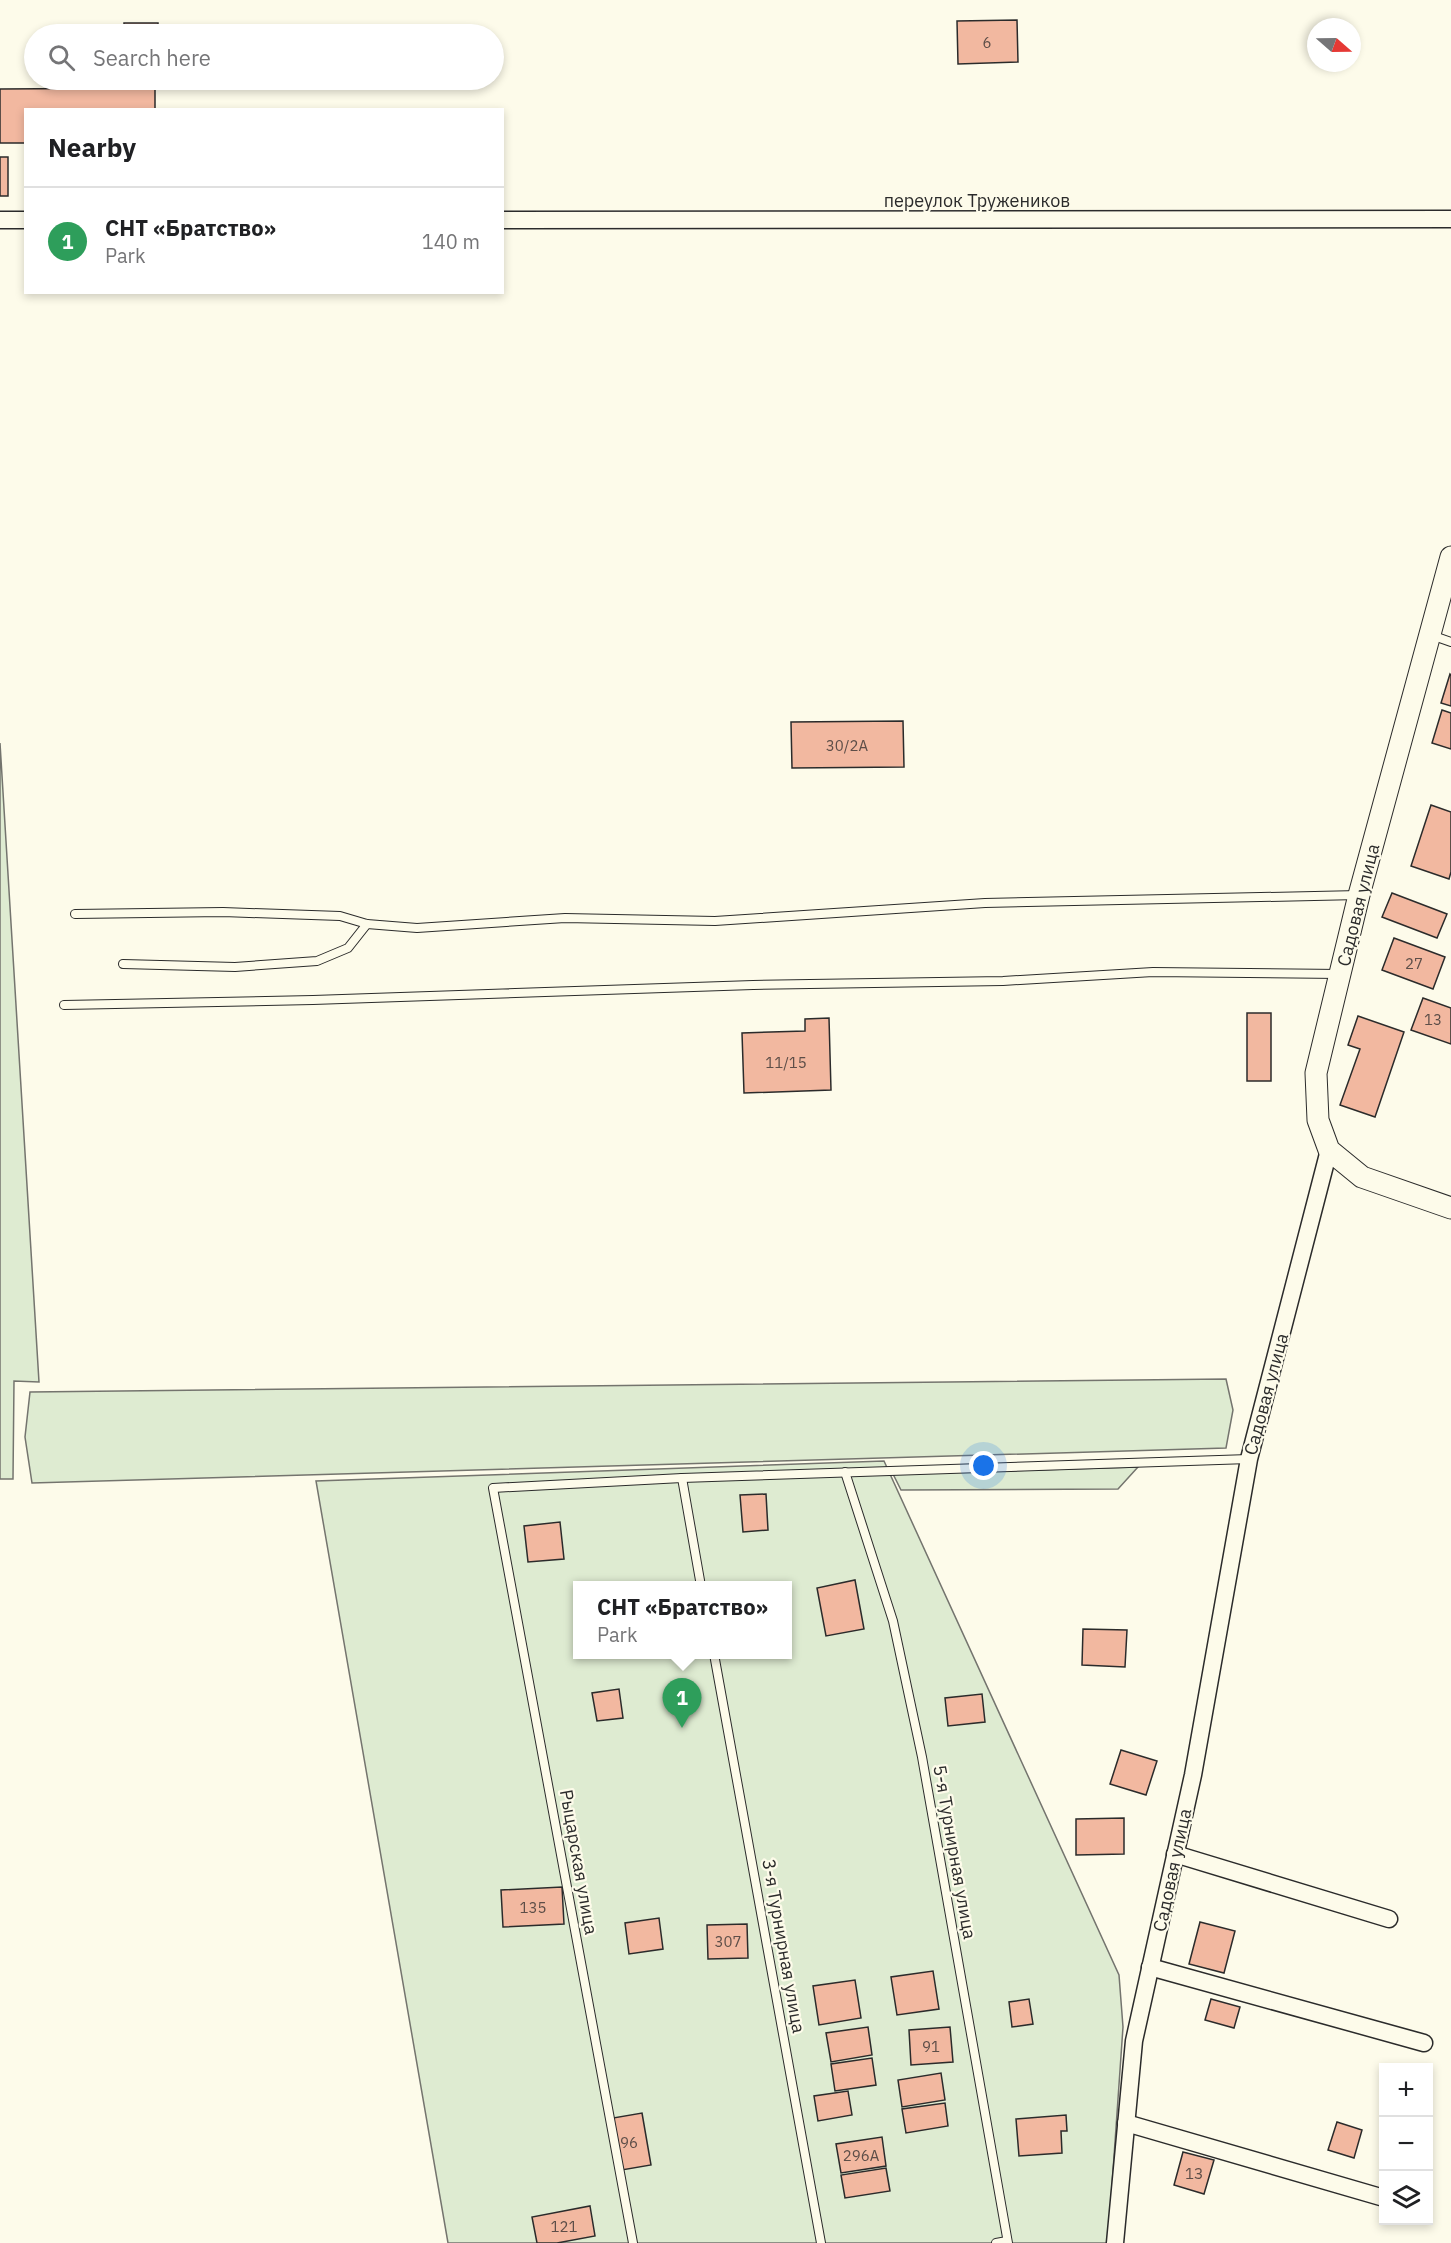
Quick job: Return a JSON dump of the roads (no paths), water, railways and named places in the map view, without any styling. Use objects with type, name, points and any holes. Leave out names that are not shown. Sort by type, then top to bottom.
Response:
[{"type":"street","name":"переулок Тружеников","points":[[504,220],[1451,219]]},
{"type":"street","points":[[0,220],[24,220]]},
{"type":"street","name":"Садовая улица","points":[[1115,2243],[1134,2041],[1193,1775],[1249,1459],[1329,1150],[1318,1120],[1316,1073],[1359,895],[1451,557]]},
{"type":"street","points":[[1329,1150],[1362,1177],[1451,1208]]},
{"type":"street","points":[[1175,1854],[1389,1919]]},
{"type":"street","points":[[1150,1967],[1424,2043]]},
{"type":"street","points":[[1126,2123],[1379,2197]]},
{"type":"lane","points":[[1430,634],[1451,642]]},
{"type":"lane","points":[[75,914],[223,912],[340,916],[367,924],[417,928],[565,918],[715,921],[985,903],[1359,895]]},
{"type":"lane","points":[[123,964],[235,968],[317,961],[348,948],[367,924]]},
{"type":"lane","points":[[64,1005],[313,1000],[753,985],[1003,981],[1153,972],[1340,974]]},
{"type":"lane","points":[[700,1581],[681,1478],[1249,1459]]},
{"type":"lane","name":"5-я Турнирная улица","points":[[845,1472],[893,1621],[922,1757],[1007,2242]]},
{"type":"lane","name":"Рыцарская улица","points":[[633,2243],[493,1488],[681,1478]]},
{"type":"lane","name":"3-я Турнирная улица","points":[[715,1659],[821,2243]]},
{"type":"lane","points":[[996,2243],[1007,2242]]},
{"type":"place","name":"СНТ «Братство»","points":[[682,1728]]}]
